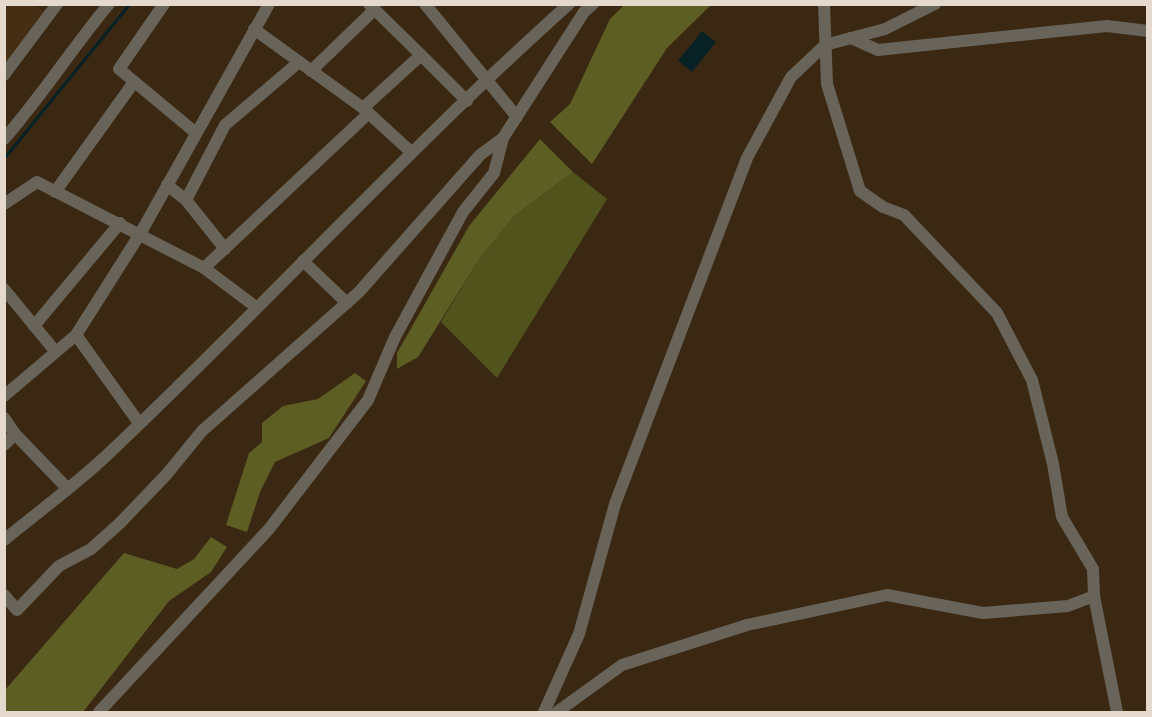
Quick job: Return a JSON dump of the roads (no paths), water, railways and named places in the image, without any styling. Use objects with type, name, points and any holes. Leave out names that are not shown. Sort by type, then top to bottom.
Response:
[{"type":"street","points":[[4,75],[57,4]]},
{"type":"street","points":[[4,139],[30,109],[76,43],[110,4]]},
{"type":"street","points":[[164,4],[119,69],[196,133]]},
{"type":"street","points":[[4,396],[54,351],[76,335],[140,234],[269,4]]},
{"type":"street","points":[[425,4],[517,117]]},
{"type":"street","points":[[4,540],[104,457],[485,80],[569,4]]},
{"type":"street","points":[[99,712],[269,529],[368,400],[395,337],[458,222],[494,173],[503,138],[584,12],[592,4]]},
{"type":"street","points":[[824,4],[827,84],[860,190],[883,207],[904,215],[997,313],[1032,380],[1053,464],[1062,517],[1093,569],[1094,596],[1117,712]]},
{"type":"street","points":[[544,712],[579,634],[615,504],[747,158],[791,77],[825,45],[885,29],[935,4]]},
{"type":"street","points":[[312,71],[372,7],[467,100]]},
{"type":"street","points":[[851,38],[878,50],[1107,26],[1148,31]]},
{"type":"street","points":[[254,29],[366,111],[411,153]]},
{"type":"street","points":[[204,268],[421,55]]},
{"type":"street","points":[[186,200],[225,125],[299,62]]},
{"type":"street","points":[[55,192],[134,82]]},
{"type":"street","points":[[208,111],[225,125]]},
{"type":"street","points":[[4,595],[17,610],[59,566],[92,549],[166,475],[202,431],[347,303],[480,155],[503,138]]},
{"type":"street","points":[[4,204],[37,182],[204,268],[256,307]]},
{"type":"street","points":[[167,185],[186,200],[225,249]]},
{"type":"street","points":[[34,326],[120,223]]},
{"type":"street","points":[[303,261],[347,303]]},
{"type":"street","points":[[4,289],[54,351]]},
{"type":"street","points":[[76,335],[139,423]]},
{"type":"street","points":[[4,379],[17,384]]},
{"type":"street","points":[[4,418],[15,434],[67,488]]},
{"type":"street","points":[[4,445],[15,434]]},
{"type":"street","points":[[557,712],[622,665],[747,625],[810,611],[887,595],[983,613],[1068,606],[1094,596]]},
{"type":"water","points":[[702,31],[716,42],[692,72],[678,61]]},
{"type":"waterway","points":[[4,159],[130,4]]}]
